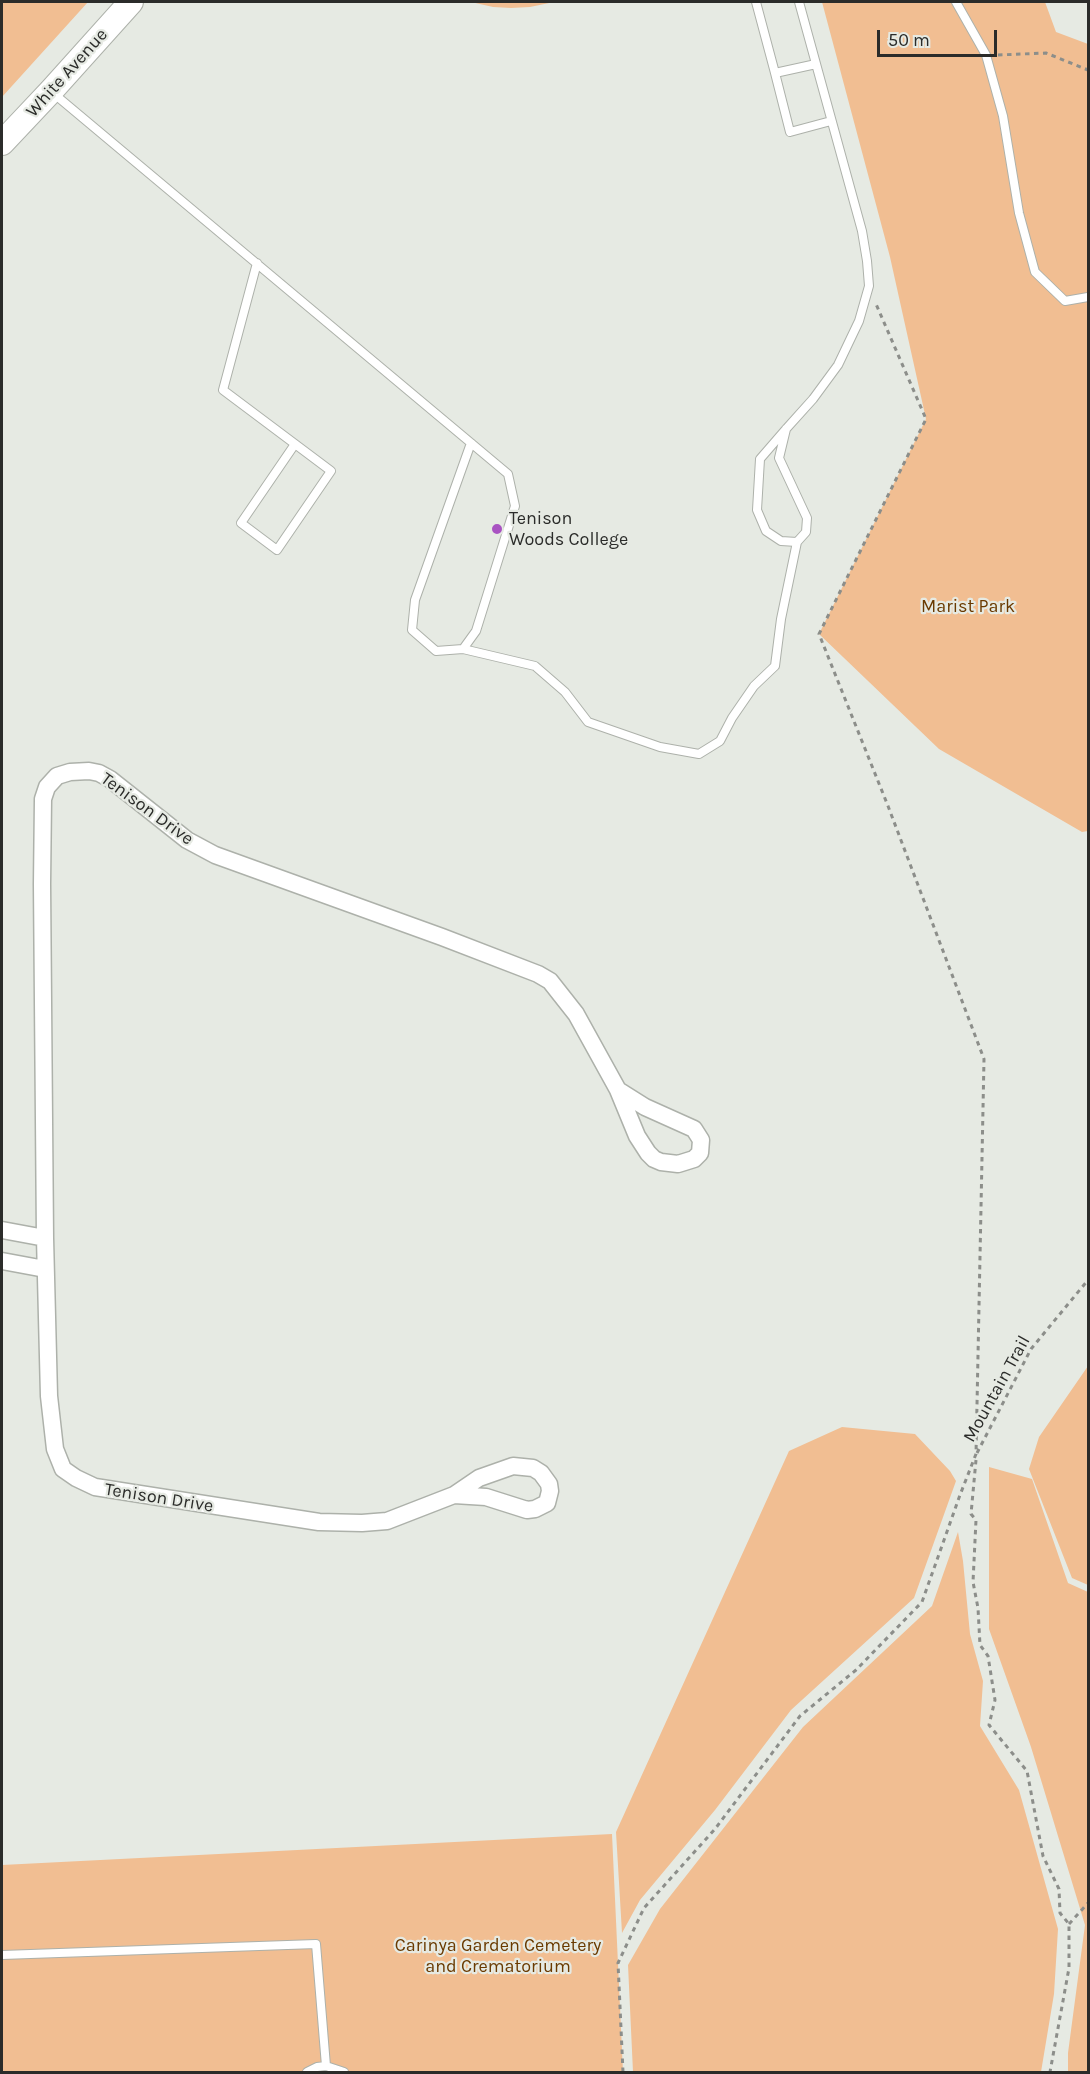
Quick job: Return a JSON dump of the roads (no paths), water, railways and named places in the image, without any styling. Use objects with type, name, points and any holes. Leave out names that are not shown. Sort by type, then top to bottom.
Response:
[{"type":"main road","name":"White Avenue","points":[[2,143],[131,2]]},
{"type":"street","name":"Tenison Drive","points":[[454,1495],[486,1497],[527,1510],[547,1503],[550,1491],[549,1484],[541,1473],[533,1468],[513,1466],[479,1478],[454,1495],[387,1521],[319,1522],[95,1487],[75,1478],[63,1468],[55,1449],[52,1430],[45,1269],[42,884],[43,799],[46,787],[57,776],[70,772],[89,771],[110,779],[187,840],[215,855],[538,974],[550,981],[569,1004],[618,1090],[637,1136],[654,1159],[678,1164],[694,1159],[700,1153],[701,1140],[694,1129],[645,1107],[618,1090]]},
{"type":"street","points":[[2,1230],[45,1238]]},
{"type":"street","points":[[2,1261],[45,1269]]},
{"type":"lane","points":[[756,2],[790,132],[831,121]]},
{"type":"lane","points":[[797,542],[781,541],[766,531],[757,510],[760,459],[813,399],[838,365],[859,321],[869,286],[861,231],[799,2]]},
{"type":"lane","points":[[956,2],[986,55],[1004,116],[1019,213],[1035,272],[1065,301],[1089,297]]},
{"type":"lane","points":[[775,73],[816,64]]},
{"type":"lane","points":[[51,91],[508,474],[515,506],[476,631],[463,649]]},
{"type":"lane","points":[[257,264],[223,390],[295,444],[331,471],[277,550],[241,523],[295,444]]},
{"type":"lane","points":[[471,443],[415,600],[412,630],[436,651],[463,649],[535,666],[565,692],[588,722],[660,747],[699,753],[720,741],[732,718],[754,686],[775,666],[781,619],[797,542],[806,532],[807,518],[779,458],[786,429]]},
{"type":"lane","points":[[2,1955],[316,1944],[326,2066]]},
{"type":"lane","points":[[307,2073],[317,2067],[326,2066],[344,2073]]},
{"type":"place","name":"Tenison Woods College","points":[[497,529]]},
{"type":"park label","name":"Marist Park","points":[[968,607]]},
{"type":"park label","name":"Carinya Garden Cemetery and Crematorium","points":[[498,1956]]}]
